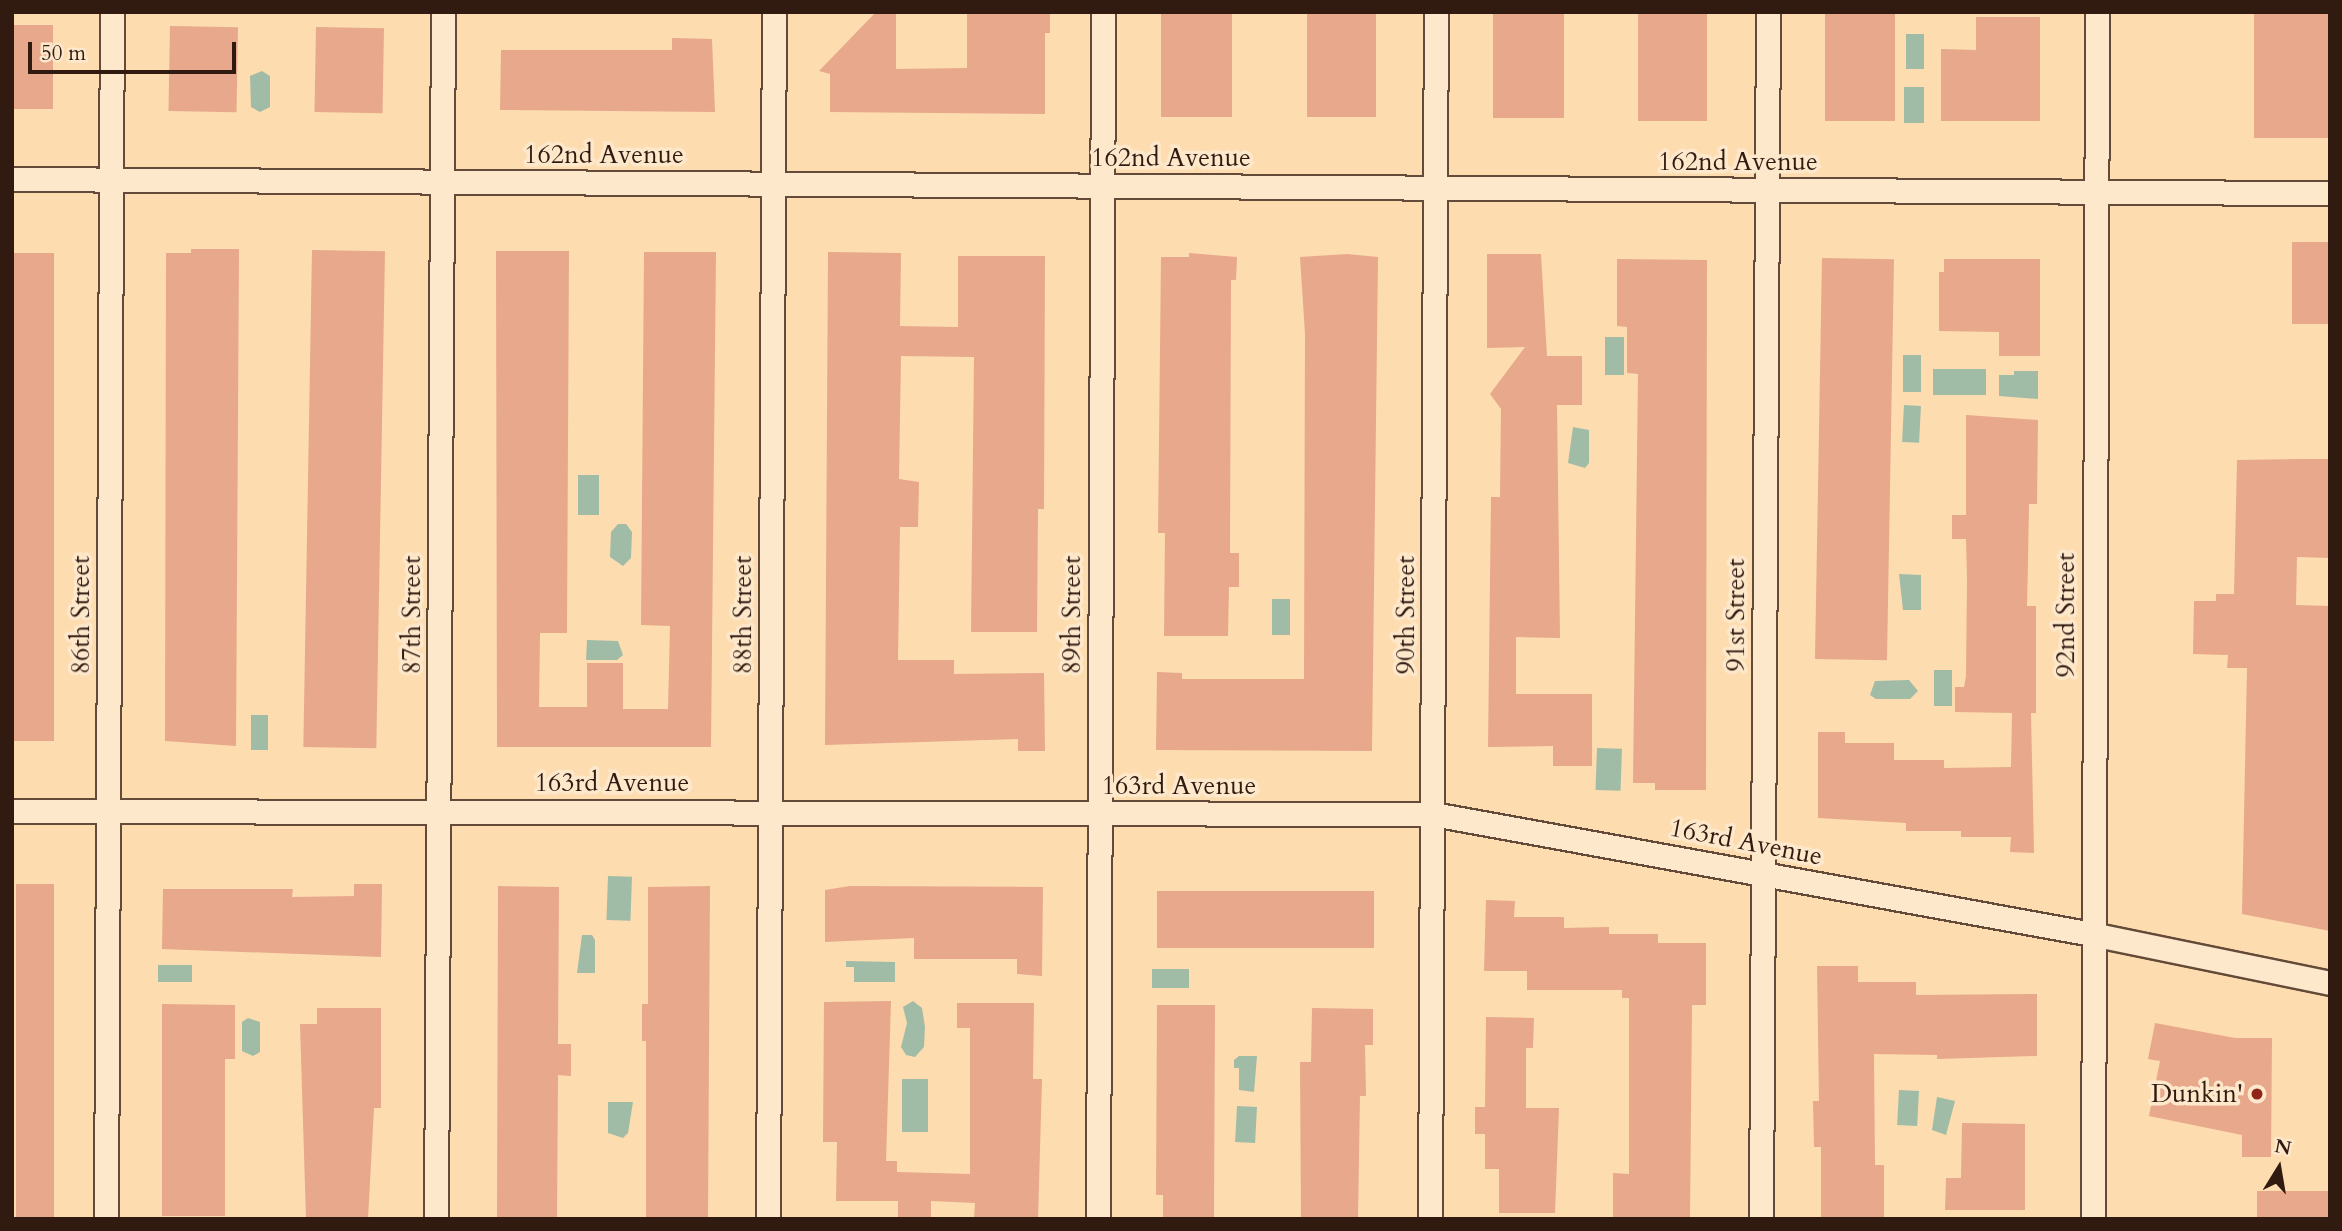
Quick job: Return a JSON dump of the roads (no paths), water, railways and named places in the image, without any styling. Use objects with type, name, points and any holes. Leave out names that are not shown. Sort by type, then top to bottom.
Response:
[{"type":"street","name":"86th Street","points":[[106,1219],[112,12]]},
{"type":"street","name":"87th Street","points":[[436,1219],[443,12]]},
{"type":"street","name":"88th Street","points":[[768,1219],[774,12]]},
{"type":"street","name":"89th Street","points":[[1098,1219],[1103,12]]},
{"type":"street","name":"90th Street","points":[[1430,1219],[1436,12]]},
{"type":"street","name":"91st Street","points":[[1761,1219],[1768,12]]},
{"type":"street","name":"92nd Street","points":[[2092,1219],[2098,12]]},
{"type":"street","name":"162nd Avenue","points":[[12,179],[2330,194]]},
{"type":"street","name":"163rd Avenue","points":[[12,811],[1433,814],[2092,934],[2330,983]]},
{"type":"place","name":"Dunkin'","points":[[2257,1094]]}]
